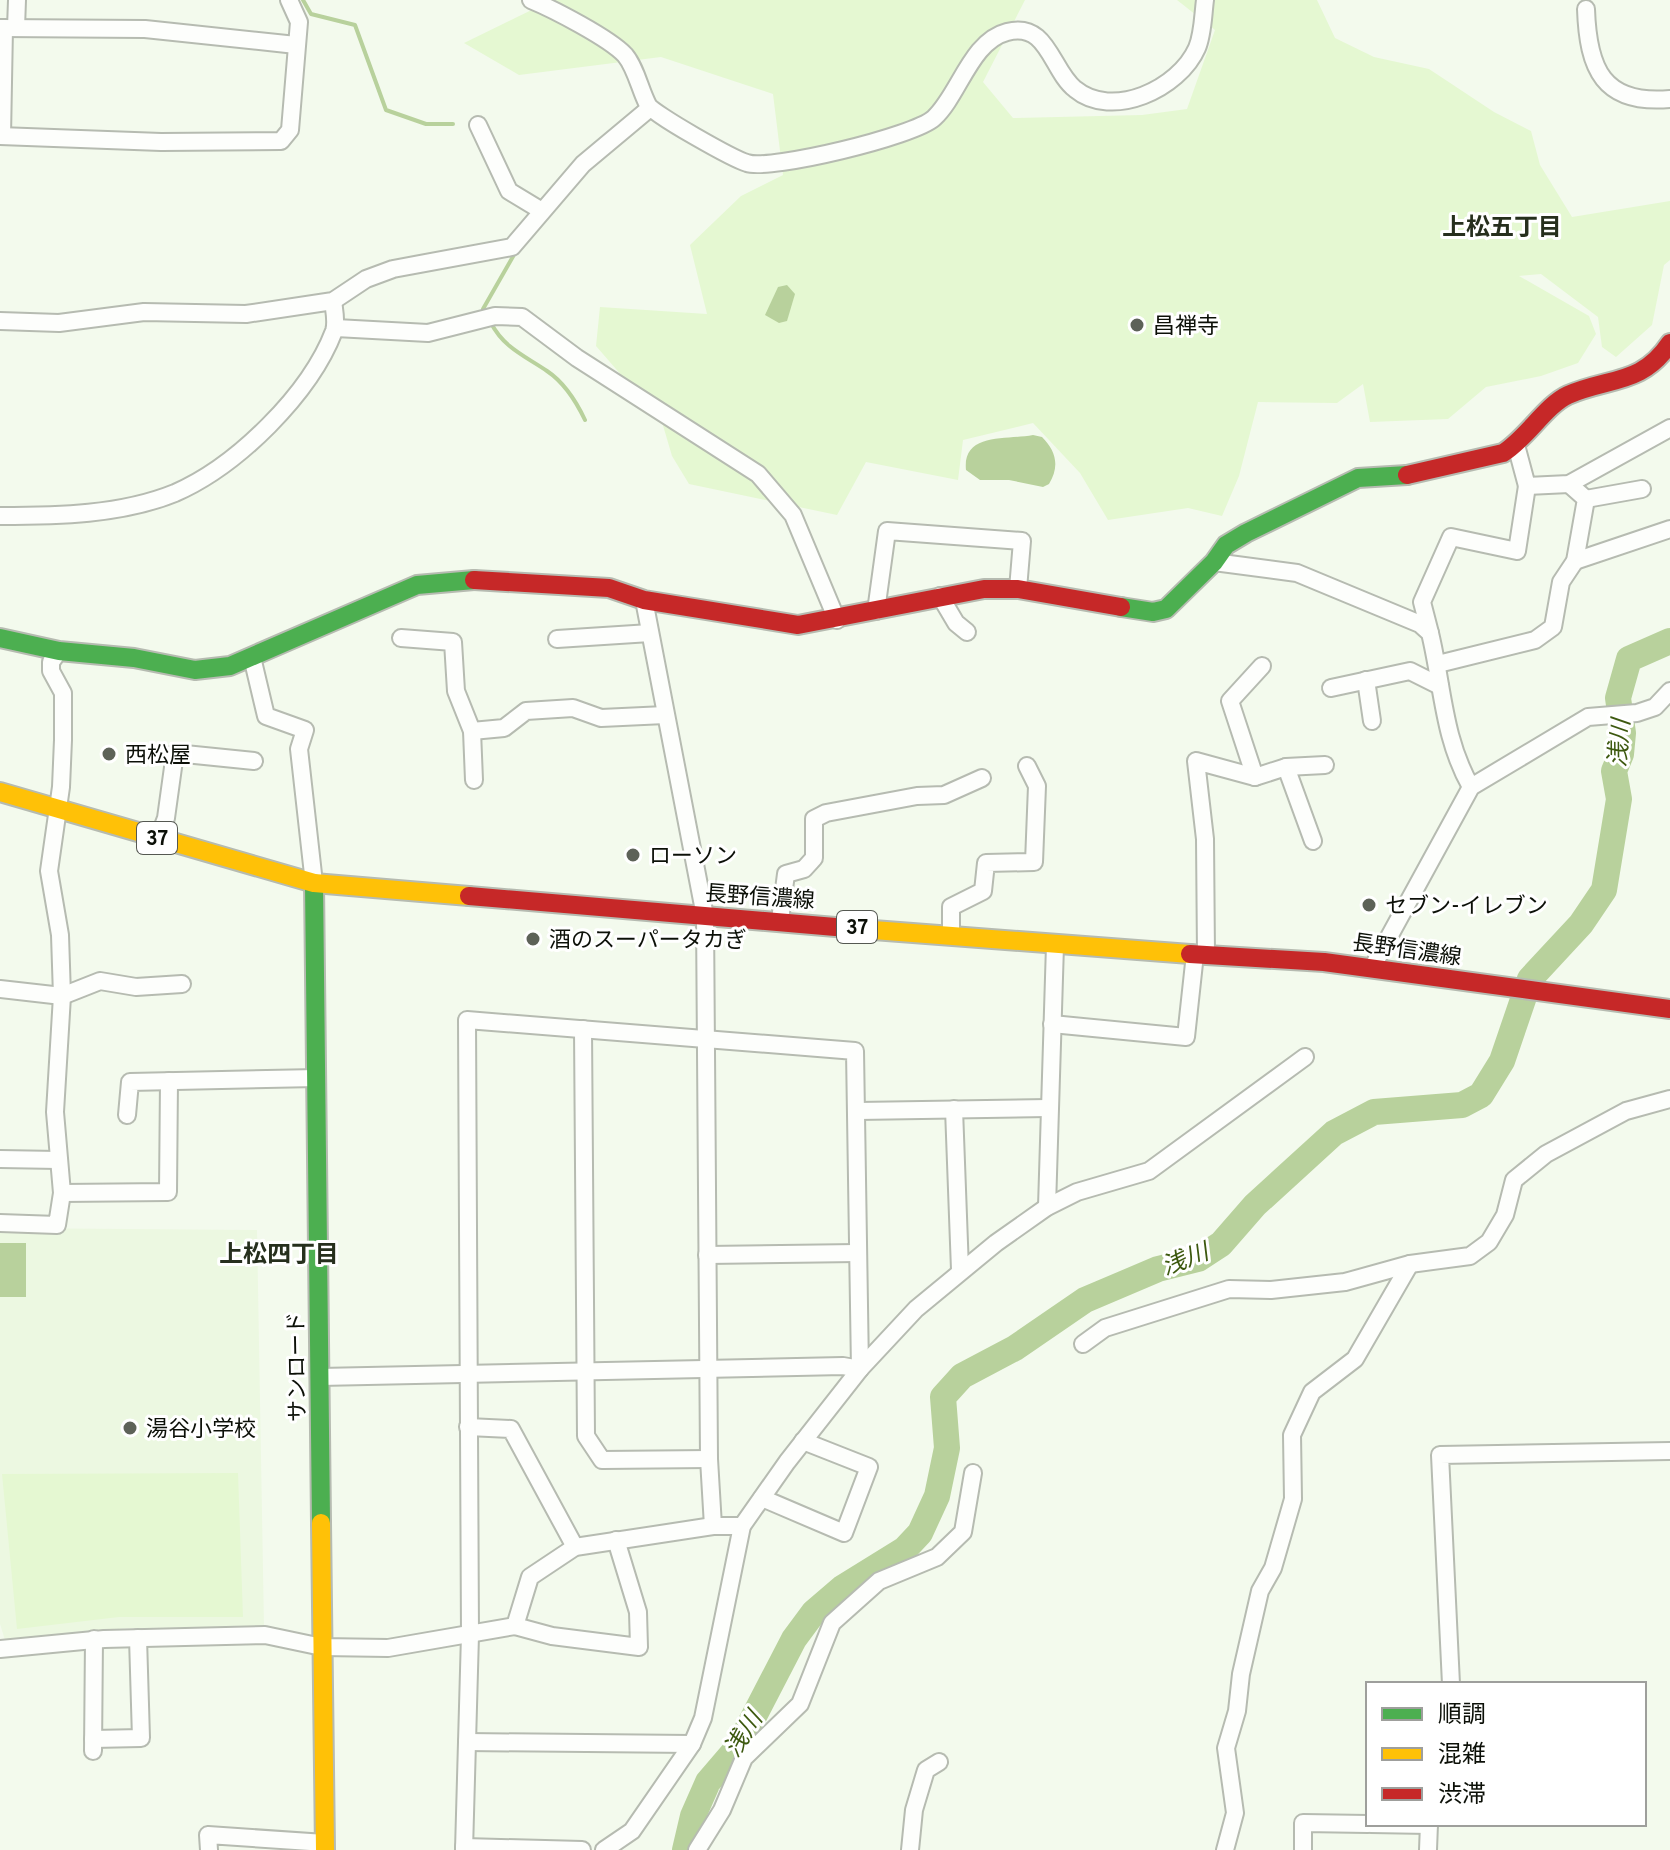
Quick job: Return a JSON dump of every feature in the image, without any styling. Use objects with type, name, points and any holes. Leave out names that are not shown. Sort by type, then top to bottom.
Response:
[{"type":"street","points":[[17,0],[7,28],[1,136],[161,142],[281,141],[290,130],[299,22],[289,0]]},
{"type":"street","points":[[531,0],[550,8],[625,55],[650,108],[749,164],[887,140],[931,121],[955,93],[985,44],[1006,32],[1027,31],[1044,42],[1073,88],[1098,103],[1130,100],[1164,84],[1187,64],[1198,46],[1205,0]]},
{"type":"street","points":[[1586,9],[1587,44],[1604,81],[1622,95],[1642,102],[1670,99]]},
{"type":"street","points":[[7,28],[145,29],[296,45]]},
{"type":"street","points":[[0,321],[59,323],[144,312],[246,314],[333,301],[366,279],[393,269],[512,247],[583,164],[650,108]]},
{"type":"street","points":[[478,125],[509,191],[542,211]]},
{"type":"street","points":[[0,516],[66,515],[122,507],[174,493],[250,442],[294,401],[336,328],[333,301]]},
{"type":"street","points":[[336,328],[428,333],[495,316],[522,317],[577,358],[758,474],[793,515],[837,620]]},
{"type":"street","points":[[0,638],[59,651],[134,658],[195,670],[230,666],[378,599],[426,582],[475,580],[609,588],[644,600],[798,625],[837,620],[984,589],[1018,589],[1153,612],[1166,609],[1214,562],[1226,545],[1246,533],[1358,478],[1422,474],[1461,467],[1516,445],[1565,396],[1640,374],[1658,361],[1670,343]]},
{"type":"street","points":[[1527,486],[1569,484],[1670,428]]},
{"type":"street","points":[[1471,787],[1457,762],[1447,733],[1438,664],[1422,602],[1451,537],[1517,551],[1527,486],[1516,445]]},
{"type":"street","points":[[1569,484],[1586,499]]},
{"type":"street","points":[[1586,499],[1642,489]]},
{"type":"street","points":[[1438,664],[1520,645],[1553,627],[1561,582],[1575,561],[1586,499]]},
{"type":"street","points":[[1575,561],[1670,529]]},
{"type":"street","points":[[876,611],[887,531],[1022,541],[1018,589]]},
{"type":"street","points":[[1214,562],[1297,573],[1420,624],[1430,633]]},
{"type":"street","points":[[940,596],[956,623],[967,632]]},
{"type":"street","points":[[644,600],[705,916],[709,1459],[713,1526]]},
{"type":"street","points":[[557,639],[650,633]]},
{"type":"street","points":[[401,638],[453,642],[456,691],[472,731],[474,780]]},
{"type":"street","points":[[0,1223],[57,1225],[62,1193],[55,1112],[62,996],[60,935],[49,871],[58,809],[63,693],[51,671],[51,662],[59,651]]},
{"type":"street","points":[[252,657],[266,716],[305,730],[299,749],[314,883]]},
{"type":"street","points":[[1255,777],[1230,701],[1262,666]]},
{"type":"street","points":[[1331,688],[1410,671],[1440,686]]},
{"type":"street","points":[[1366,680],[1372,721]]},
{"type":"street","points":[[1372,968],[1471,787],[1597,715],[1637,713],[1655,707],[1670,691]]},
{"type":"street","points":[[472,731],[504,728],[526,711],[573,708],[601,718],[665,715]]},
{"type":"street","points":[[158,839],[166,818],[175,753],[254,761]]},
{"type":"street","points":[[1052,1024],[1186,1037],[1200,955],[1205,839],[1196,761],[1255,777],[1286,767],[1325,765]]},
{"type":"street","points":[[951,935],[951,907],[983,891],[986,863],[1034,862],[1037,786],[1027,766]]},
{"type":"street","points":[[1286,767],[1313,841]]},
{"type":"street","points":[[780,920],[786,874],[804,869],[814,858],[814,819],[826,813],[944,795],[982,778]]},
{"type":"street","name":"長野信濃線","points":[[0,792],[314,883],[1055,945],[1372,968],[1670,1009]]},
{"type":"street","name":"サンロード","points":[[314,883],[325,1847]]},
{"type":"street","points":[[1047,1207],[1055,945]]},
{"type":"street","points":[[0,989],[62,996],[100,981],[136,987],[182,984]]},
{"type":"street","points":[[582,1850],[464,1849],[470,1635],[467,1020],[855,1051],[860,1369]]},
{"type":"street","points":[[583,1029],[586,1436],[602,1460],[709,1459]]},
{"type":"street","points":[[604,1850],[632,1831],[692,1744],[713,1682],[724,1604],[742,1526],[860,1369],[916,1309],[960,1270],[1047,1207],[1077,1192],[1149,1171],[1305,1057]]},
{"type":"street","points":[[127,1115],[130,1082],[317,1078]]},
{"type":"street","points":[[62,1193],[168,1192],[169,1081]]},
{"type":"street","points":[[1083,1344],[1105,1328],[1229,1289],[1271,1290],[1345,1282],[1410,1264],[1470,1256],[1489,1242],[1505,1215],[1514,1180],[1546,1154],[1626,1111],[1670,1099]]},
{"type":"street","points":[[858,1111],[1048,1108]]},
{"type":"street","points":[[954,1109],[960,1270]]},
{"type":"street","points":[[0,1159],[58,1160]]},
{"type":"street","points":[[707,1255],[857,1253]]},
{"type":"street","points":[[1225,1850],[1235,1813],[1226,1748],[1237,1711],[1241,1674],[1260,1591],[1273,1568],[1293,1499],[1292,1435],[1312,1392],[1355,1359],[1410,1264]]},
{"type":"street","points":[[320,1377],[843,1366],[860,1369]]},
{"type":"street","points":[[468,1427],[511,1429],[575,1547]]},
{"type":"street","points":[[762,1498],[844,1533],[869,1467],[803,1441]]},
{"type":"street","points":[[1451,1682],[1440,1455],[1670,1451]]},
{"type":"street","points":[[697,1850],[722,1810],[744,1758],[800,1704],[832,1623],[879,1581],[937,1557],[963,1532],[973,1473]]},
{"type":"street","points":[[515,1626],[530,1577],[575,1547],[713,1526],[742,1526]]},
{"type":"street","points":[[0,1649],[94,1639],[265,1635],[322,1647],[388,1648],[515,1626],[552,1636],[639,1647],[638,1612],[616,1540]]},
{"type":"street","points":[[94,1639],[93,1745],[141,1738],[138,1638]]},
{"type":"street","points":[[467,1742],[692,1744]]},
{"type":"street","points":[[910,1850],[914,1810],[926,1770],[939,1762]]},
{"type":"street","points":[[1303,1850],[1303,1823],[1366,1824]]},
{"type":"street","points":[[1428,1850],[1429,1826]]},
{"type":"street","points":[[209,1850],[208,1835],[325,1847]]},
{"type":"shaded area","name":"昌禅寺","points":[[552,0],[1025,0],[983,82],[1013,118],[1142,115],[1187,109],[1215,30],[1177,0],[1317,0],[1335,38],[1374,57],[1429,69],[1494,112],[1531,131],[1540,165],[1572,217],[1670,201],[1670,260],[1664,265],[1652,325],[1616,357],[1602,347],[1598,317],[1541,274],[1519,276],[1589,316],[1596,334],[1578,363],[1541,376],[1486,387],[1448,419],[1370,422],[1363,384],[1337,403],[1258,402],[1239,476],[1222,516],[1188,508],[1108,520],[1080,473],[1033,423],[963,440],[958,480],[866,462],[837,515],[689,484],[672,456],[662,422],[596,346],[600,307],[707,314],[690,245],[741,196],[783,175],[773,94],[661,57],[519,75],[464,43]]},
{"type":"shaded area","points":[[787,285],[795,294],[787,321],[779,323],[765,315],[778,287]]},
{"type":"shaded area","points":[[1042,437],[1053,453],[1055,471],[1049,484],[1043,487],[1009,480],[980,480],[966,470],[971,449],[979,444],[1000,438]]},
{"type":"shaded area","name":"湯谷小学校","points":[[0,1228],[257,1230],[264,1627],[128,1628],[5,1640],[0,1624]]},
{"type":"shaded area","points":[[0,1243],[26,1243],[26,1297],[0,1297]]},
{"type":"shaded area","points":[[238,1473],[243,1617],[119,1617],[17,1629],[2,1474]]},
{"type":"waterway","points":[[303,0],[311,14],[355,25],[386,110],[426,124],[453,124]]},
{"type":"waterway","points":[[486,315],[483,309],[515,253]]},
{"type":"waterway","points":[[491,323],[509,345],[559,381],[574,399],[585,420]]},
{"type":"waterway","name":"浅川","points":[[685,1850],[693,1816],[708,1782],[738,1747],[794,1639],[814,1612],[842,1588],[905,1549],[920,1533],[937,1496],[947,1448],[943,1397],[962,1376],[1015,1348],[1085,1300],[1158,1269],[1198,1259],[1221,1244],[1255,1205],[1334,1133],[1374,1112],[1462,1105],[1481,1095],[1502,1061],[1530,979],[1581,924],[1604,890],[1619,799],[1614,771],[1621,754],[1623,733],[1618,698],[1629,659],[1670,641]]},
{"type":"traffic: fast","points":[[1121,607],[1153,612],[1166,609],[1214,562],[1226,545],[1246,533],[1358,478],[1407,475]]},
{"type":"traffic: fast","points":[[0,638],[59,651],[134,658],[195,670],[230,666],[417,585],[474,580]]},
{"type":"traffic: fast","points":[[314,883],[321,1523]]},
{"type":"traffic: slow","points":[[0,792],[314,883],[469,896]]},
{"type":"traffic: slow","points":[[847,928],[1190,954]]},
{"type":"traffic: slow","points":[[321,1523],[325,1850]]},
{"type":"traffic: jam","points":[[1407,475],[1503,453],[1560,400],[1583,389],[1636,373],[1659,357],[1670,343]]},
{"type":"traffic: jam","points":[[474,580],[609,588],[644,600],[798,625],[984,589],[1018,589],[1121,607]]},
{"type":"traffic: jam","points":[[469,896],[847,928]]},
{"type":"traffic: jam","points":[[1190,954],[1324,962],[1670,1009]]},
{"type":"place","name":"昌禅寺","points":[[1137,325]]},
{"type":"place","name":"西松屋","points":[[109,754]]},
{"type":"place","name":"ローソン","points":[[633,855]]},
{"type":"place","name":"セブン-イレブン","points":[[1369,905]]},
{"type":"place","name":"酒のスーパータカぎ","points":[[533,939]]},
{"type":"place","name":"湯谷小学校","points":[[130,1428]]},
{"type":"district","name":"上松五丁目","points":[[1502,227]]},
{"type":"district","name":"上松四丁目","points":[[279,1254]]}]
